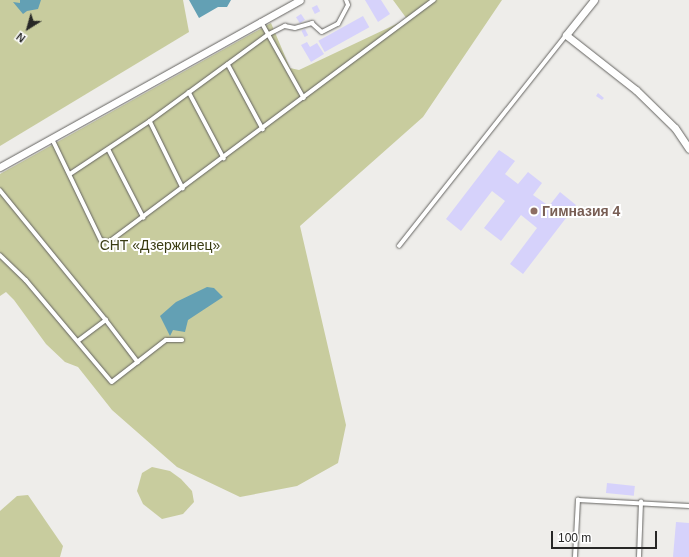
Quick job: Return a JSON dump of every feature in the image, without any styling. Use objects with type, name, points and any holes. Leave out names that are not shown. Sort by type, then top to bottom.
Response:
[{"type":"street","points":[[0,167],[300,0]]},
{"type":"street","points":[[594,0],[566,35],[636,90],[675,128],[689,149]]},
{"type":"lane","points":[[70,174],[109,150],[269,34],[285,26],[295,28],[312,23],[322,32],[338,24],[348,5],[346,0]]},
{"type":"lane","points":[[52,138],[104,243],[144,218],[434,0]]},
{"type":"lane","points":[[261,21],[304,98]]},
{"type":"lane","points":[[399,246],[566,35]]},
{"type":"lane","points":[[228,64],[263,129]]},
{"type":"lane","points":[[189,92],[224,158]]},
{"type":"lane","points":[[150,121],[183,188]]},
{"type":"lane","points":[[109,150],[144,218]]},
{"type":"lane","points":[[0,190],[106,320],[138,362]]},
{"type":"lane","points":[[0,255],[26,280],[112,382],[166,340],[182,340]]},
{"type":"lane","points":[[78,341],[106,320]]},
{"type":"lane","points":[[575,557],[578,500],[642,502],[689,506]]},
{"type":"lane","points":[[639,557],[642,502]]},
{"type":"green space","points":[[0,0],[183,0],[189,32],[0,146]]},
{"type":"green space","name":"СНТ «Дзержинец»","points":[[393,0],[502,0],[423,117],[300,226],[346,425],[338,463],[297,486],[240,497],[177,467],[112,410],[78,367],[65,362],[46,344],[14,300],[6,292],[0,296],[0,174],[271,23],[290,68],[299,70],[407,19]]},
{"type":"green space","points":[[152,467],[170,471],[181,479],[192,491],[194,502],[183,514],[162,519],[143,504],[137,491],[142,473]]},
{"type":"green space","points":[[28,495],[63,546],[60,557],[0,557],[0,511],[17,496]]},
{"type":"water","points":[[20,0],[41,0],[38,9],[27,11],[23,14],[13,2],[20,3]]},
{"type":"water","points":[[189,0],[231,0],[227,7],[218,7],[199,18]]},
{"type":"water","points":[[207,287],[214,288],[223,297],[188,320],[185,332],[173,330],[170,336],[160,316],[176,302]]},
{"type":"building","points":[[365,0],[381,0],[390,14],[378,22]]},
{"type":"building","points":[[317,5],[320,11],[315,14],[312,8]]},
{"type":"building","points":[[301,14],[305,20],[300,23],[296,17]]},
{"type":"building","points":[[363,16],[369,27],[325,52],[318,41]]},
{"type":"building","points":[[305,29],[308,35],[305,37],[301,31]]},
{"type":"building","points":[[307,42],[310,47],[317,43],[324,54],[311,62],[301,45]]},
{"type":"building","points":[[598,93],[604,98],[602,100],[596,96]]},
{"type":"building","name":"Гимназия 4","points":[[499,150],[515,161],[505,174],[518,184],[528,172],[542,183],[533,195],[549,206],[560,192],[576,205],[523,274],[510,264],[537,228],[521,215],[501,241],[484,228],[505,201],[492,191],[461,231],[446,219]]},
{"type":"building","points":[[607,483],[635,486],[634,496],[606,493]]},
{"type":"building","points":[[676,522],[689,523],[689,557],[673,557]]},
{"type":"place","name":"Гимназия 4","points":[[534,211]]}]
